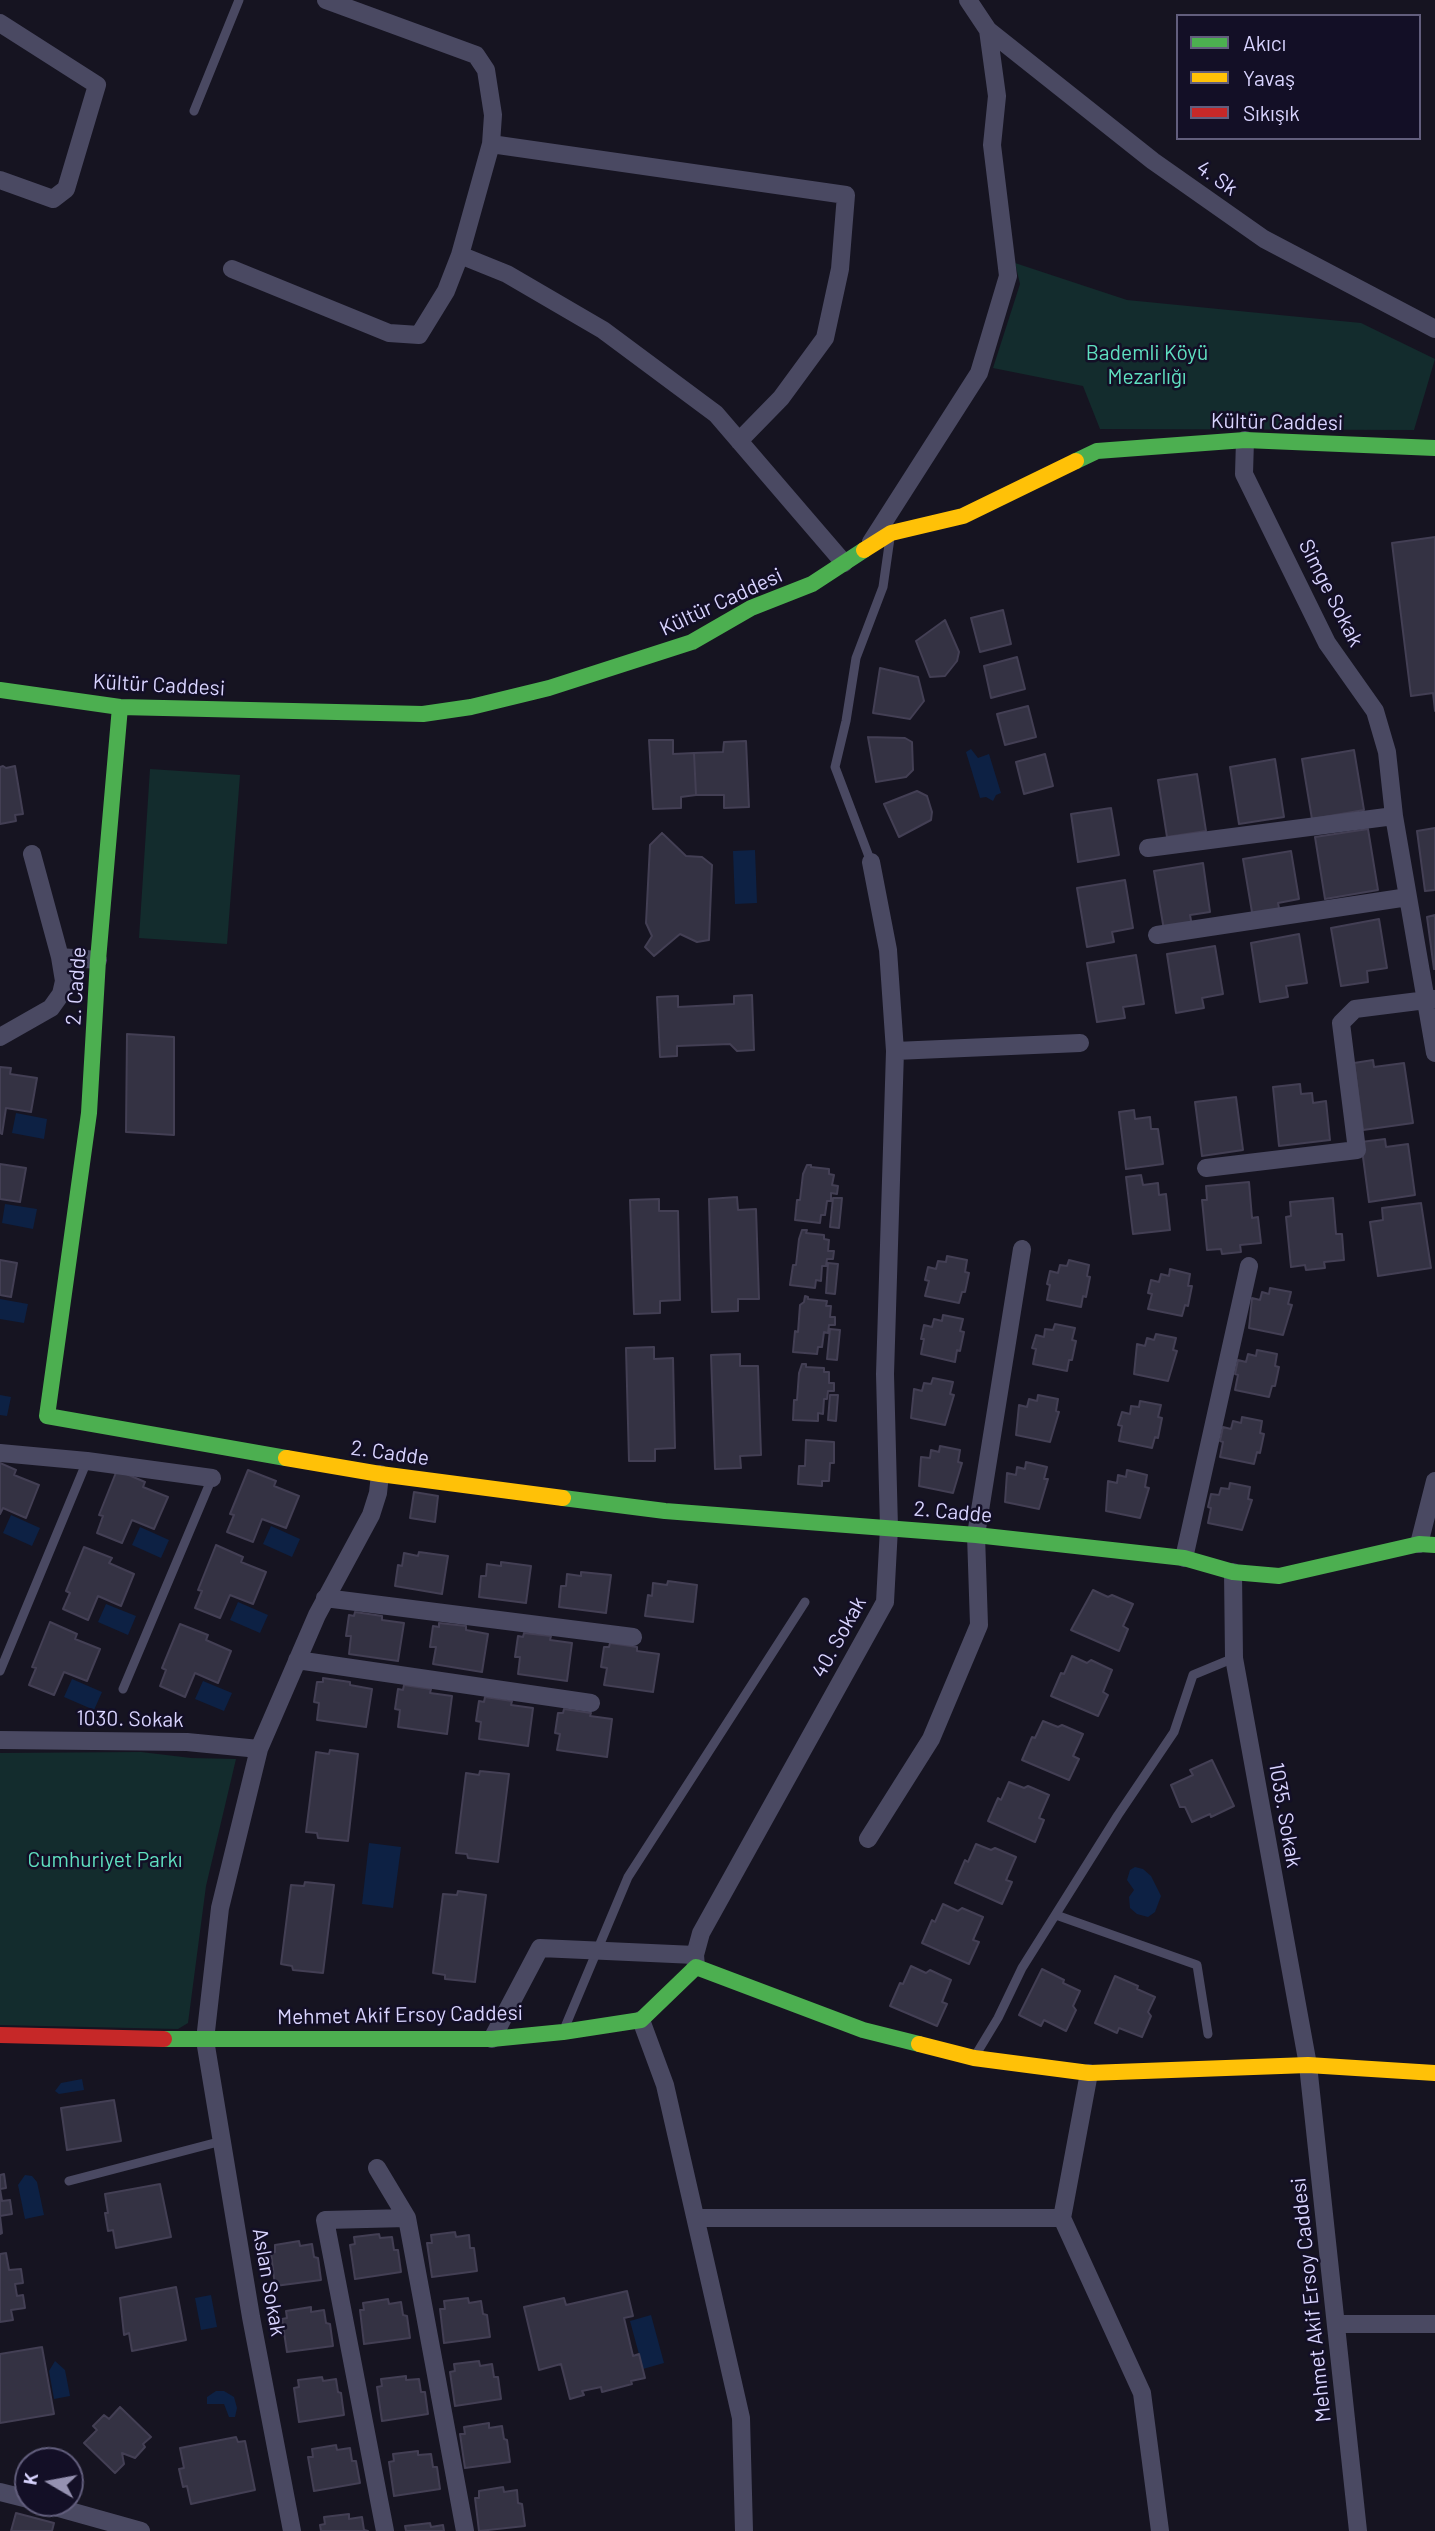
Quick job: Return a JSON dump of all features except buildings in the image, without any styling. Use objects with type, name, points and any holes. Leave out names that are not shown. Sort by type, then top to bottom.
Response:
[{"type":"street","points":[[232,269],[389,333],[419,335],[446,291],[460,254],[491,144],[493,115],[486,70],[475,55],[326,0]]},
{"type":"street","name":"4. Sk","points":[[968,0],[988,30],[1153,161],[1264,239],[1435,329]]},
{"type":"street","points":[[0,23],[97,85],[66,189],[53,200],[0,180]]},
{"type":"street","points":[[866,550],[979,373],[1009,276],[992,145],[997,96],[988,30]]},
{"type":"street","points":[[491,144],[846,195],[840,269],[825,338],[781,398],[738,441]]},
{"type":"street","points":[[460,254],[507,274],[603,330],[716,414],[844,563]]},
{"type":"street","name":"Kültür Caddesi","points":[[0,690],[120,707],[422,714],[471,707],[549,688],[692,642],[751,608],[813,584],[891,533],[962,516],[1097,451],[1245,440],[1435,448]]},
{"type":"street","name":"Simge Sokak","points":[[1245,440],[1244,474],[1327,643],[1375,712],[1387,752],[1394,816],[1408,897],[1430,999],[1435,1053]]},
{"type":"street","name":"2. Cadde","points":[[120,707],[89,1113],[47,1416],[380,1474],[665,1511],[976,1535],[1184,1558],[1233,1572],[1279,1576],[1427,1545]]},
{"type":"street","points":[[1148,848],[1394,816]]},
{"type":"street","points":[[0,1037],[51,1008],[61,994],[64,981],[61,957],[32,854]]},
{"type":"street","name":"40. Sokak","points":[[695,1961],[701,1933],[885,1602],[889,1528],[885,1374],[895,1051],[888,950],[871,862]]},
{"type":"street","points":[[1157,934],[1408,897]]},
{"type":"street","points":[[61,957],[99,960]]},
{"type":"street","points":[[1206,1168],[1356,1150],[1341,1023],[1355,1009],[1430,999]]},
{"type":"street","points":[[895,1051],[1080,1043]]},
{"type":"street","points":[[868,1839],[930,1739],[979,1625],[976,1535],[1023,1249]]},
{"type":"street","points":[[1184,1558],[1249,1266]]},
{"type":"street","points":[[0,1453],[87,1461],[212,1478]]},
{"type":"street","name":"Aslan Sokak","points":[[292,2531],[205,2040],[220,1908],[259,1749],[325,1598],[371,1515],[378,1493],[380,1474]]},
{"type":"street","points":[[1427,1545],[1435,1481]]},
{"type":"street","name":"1035. Sokak","points":[[1233,1572],[1234,1658],[1308,2065]]},
{"type":"street","points":[[325,1598],[633,1637]]},
{"type":"street","points":[[298,1660],[590,1703]]},
{"type":"street","name":"1030. Sokak","points":[[0,1740],[187,1742],[259,1749]]},
{"type":"street","points":[[492,2039],[540,1948],[695,1961],[863,2030],[974,2058],[1089,2073],[1308,2065],[1435,2073]]},
{"type":"street","points":[[695,1961],[641,2020],[665,2085],[741,2418],[744,2531]]},
{"type":"street","name":"Mehmet Akif Ersoy Caddesi","points":[[0,2035],[205,2040],[492,2039],[641,2020]]},
{"type":"street","name":"Mehmet Akif Ersoy Caddesi","points":[[1308,2065],[1359,2531]]},
{"type":"street","points":[[1089,2073],[1062,2218],[1142,2393],[1160,2531]]},
{"type":"street","points":[[377,2168],[407,2218],[465,2531]]},
{"type":"street","points":[[385,2531],[326,2220],[407,2218]]},
{"type":"street","points":[[697,2218],[1062,2218]]},
{"type":"street","points":[[1336,2324],[1435,2324]]},
{"type":"street","points":[[84,2515],[141,2531]]},
{"type":"lane","points":[[194,111],[239,0]]},
{"type":"lane","points":[[871,862],[835,767],[856,658],[883,587],[891,533]]},
{"type":"lane","points":[[0,1671],[87,1461]]},
{"type":"lane","points":[[123,1689],[212,1478]]},
{"type":"lane","points":[[563,2032],[628,1877],[805,1602]]},
{"type":"lane","points":[[974,2058],[998,2018],[1022,1968],[1118,1815],[1174,1732],[1193,1675],[1234,1658]]},
{"type":"lane","points":[[1056,1915],[1198,1965],[1208,2034]]},
{"type":"lane","points":[[69,2181],[222,2141]]},
{"type":"green space","name":"Bademli Köyü Mezarlığı","points":[[1015,263],[1127,300],[1361,323],[1435,359],[1414,430],[1100,429],[1083,386],[993,368],[1020,284]]},
{"type":"green space","points":[[150,769],[240,775],[227,944],[139,938]]},
{"type":"green space","name":"Cumhuriyet Parkı","points":[[141,1752],[191,1758],[236,1759],[206,1886],[188,2023],[178,2029],[0,2025],[0,1753]]},
{"type":"water","points":[[971,749],[978,758],[989,754],[1001,793],[996,795],[993,801],[986,797],[980,798],[966,752]]},
{"type":"water","points":[[755,850],[757,903],[735,904],[733,851]]},
{"type":"water","points":[[16,1113],[47,1119],[44,1139],[12,1133]]},
{"type":"water","points":[[5,1204],[37,1209],[33,1229],[2,1223]]},
{"type":"water","points":[[0,1299],[28,1304],[24,1323],[0,1319]]},
{"type":"water","points":[[0,1395],[11,1397],[7,1416],[0,1415]]},
{"type":"water","points":[[11,1515],[40,1528],[32,1546],[3,1533]]},
{"type":"water","points":[[271,1526],[300,1539],[292,1557],[263,1544]]},
{"type":"water","points":[[140,1527],[169,1540],[161,1558],[132,1545]]},
{"type":"water","points":[[238,1602],[268,1615],[260,1633],[230,1620]]},
{"type":"water","points":[[106,1604],[136,1616],[128,1635],[98,1622]]},
{"type":"water","points":[[72,1679],[102,1692],[94,1710],[64,1697]]},
{"type":"water","points":[[203,1681],[232,1693],[224,1711],[195,1699]]},
{"type":"water","points":[[369,1843],[401,1847],[393,1908],[362,1904]]},
{"type":"water","points":[[1135,1867],[1143,1869],[1151,1876],[1161,1896],[1155,1912],[1148,1917],[1137,1914],[1130,1908],[1129,1897],[1134,1890],[1127,1880],[1130,1870]]},
{"type":"water","points":[[82,2079],[84,2090],[59,2094],[55,2091],[61,2083]]},
{"type":"water","points":[[25,2175],[32,2176],[37,2182],[44,2215],[25,2219],[18,2185]]},
{"type":"water","points":[[211,2295],[217,2327],[201,2330],[195,2298]]},
{"type":"water","points":[[651,2315],[664,2363],[643,2369],[630,2321]]},
{"type":"water","points":[[55,2361],[65,2370],[70,2396],[54,2399],[49,2371]]},
{"type":"water","points":[[216,2391],[224,2391],[234,2397],[237,2408],[235,2417],[229,2417],[224,2404],[207,2404],[207,2397]]},
{"type":"traffic: fast","points":[[1076,461],[1097,451],[1245,440],[1435,448]]},
{"type":"traffic: fast","points":[[0,690],[120,707],[423,714],[471,707],[549,688],[692,642],[751,608],[812,584],[864,550]]},
{"type":"traffic: fast","points":[[120,707],[98,960],[89,1113],[47,1416],[286,1458]]},
{"type":"traffic: fast","points":[[563,1498],[665,1511],[976,1535],[1184,1558],[1233,1572],[1279,1576],[1419,1544],[1435,1545]]},
{"type":"traffic: fast","points":[[164,2039],[492,2039],[563,2032],[641,2020],[696,1967],[863,2030],[919,2044]]},
{"type":"traffic: slow","points":[[864,550],[891,533],[963,516],[1076,461]]},
{"type":"traffic: slow","points":[[286,1458],[380,1474],[563,1498]]},
{"type":"traffic: slow","points":[[919,2044],[974,2058],[1089,2073],[1308,2065],[1435,2073]]},
{"type":"traffic: jam","points":[[0,2035],[164,2039]]}]
